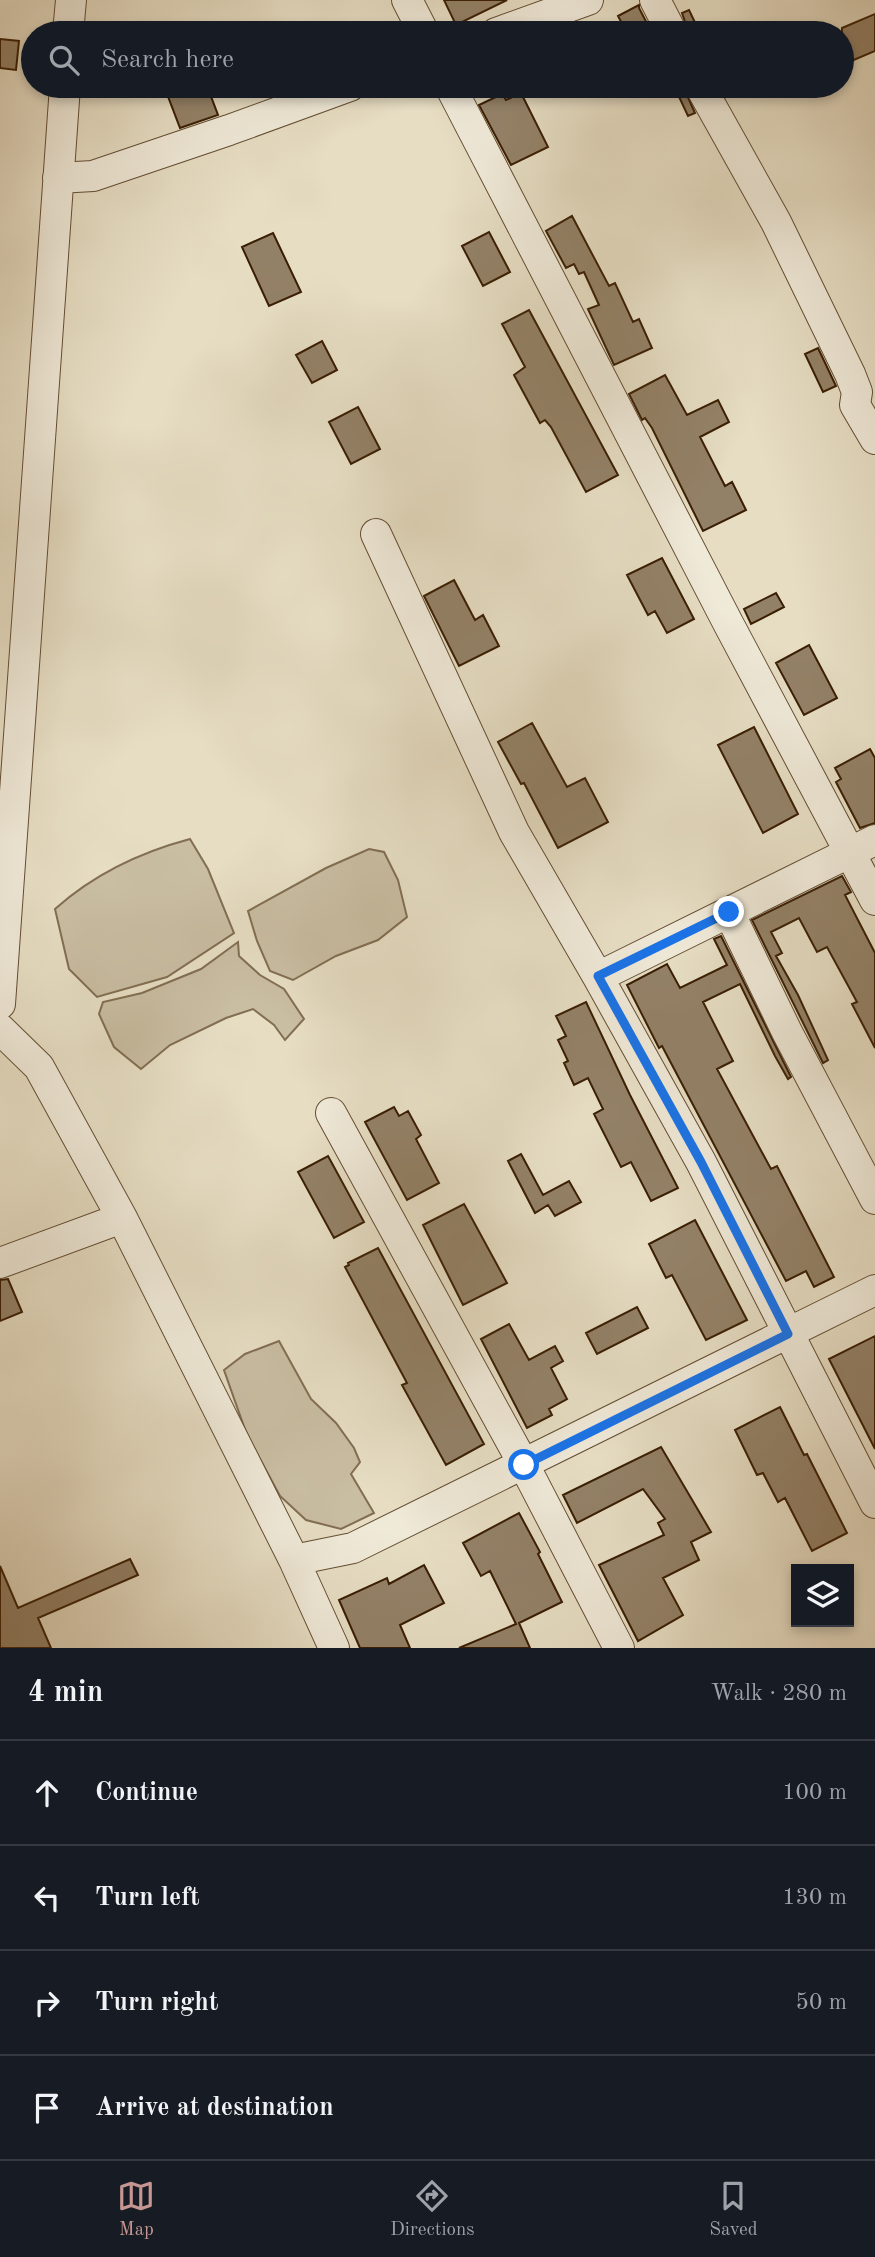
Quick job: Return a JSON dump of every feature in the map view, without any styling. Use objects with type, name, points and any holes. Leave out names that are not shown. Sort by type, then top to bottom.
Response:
[{"type":"street","points":[[69,21],[71,0]]},
{"type":"street","points":[[407,0],[418,21]]},
{"type":"street","points":[[530,21],[589,0]]},
{"type":"street","points":[[655,0],[666,21]]},
{"type":"street","points":[[0,1004],[64,98]]},
{"type":"street","points":[[58,178],[93,176],[317,98]]},
{"type":"street","points":[[456,98],[728,623],[863,846],[875,900]]},
{"type":"street","points":[[707,98],[776,222],[850,374],[857,392],[855,405],[875,439]]},
{"type":"street","points":[[376,534],[514,832],[701,1162],[875,1503]]},
{"type":"street","points":[[598,976],[863,846]]},
{"type":"street","points":[[729,912],[875,1199]]},
{"type":"street","points":[[0,1029],[39,1067],[122,1218],[294,1560],[334,1648]]},
{"type":"street","points":[[331,1113],[524,1465],[619,1648]]},
{"type":"street","points":[[0,1263],[122,1218]]},
{"type":"street","points":[[294,1560],[353,1548],[875,1290]]},
{"type":"shaded area","points":[[190,839],[208,869],[234,933],[167,977],[97,997],[69,969],[55,909],[101,875],[118,866]]},
{"type":"shaded area","points":[[369,849],[384,852],[398,880],[407,917],[378,940],[336,956],[293,980],[270,971],[248,911],[326,868]]},
{"type":"shaded area","points":[[238,942],[239,956],[260,975],[284,989],[304,1019],[285,1040],[274,1025],[253,1009],[226,1018],[170,1045],[141,1069],[114,1047],[99,1014],[103,1002],[142,993],[201,969]]},
{"type":"shaded area","points":[[279,1341],[311,1399],[336,1423],[354,1448],[360,1462],[351,1474],[374,1513],[341,1529],[306,1520],[280,1496],[247,1435],[224,1370],[245,1354]]},
{"type":"building","points":[[444,0],[507,0],[464,21],[454,21]]},
{"type":"building","points":[[639,5],[646,21],[621,21],[618,16]]},
{"type":"building","points":[[689,10],[694,21],[685,21],[682,13]]},
{"type":"building","points":[[875,14],[875,51],[854,60],[854,23]]},
{"type":"building","points":[[0,39],[19,41],[16,70],[0,68]]},
{"type":"building","points":[[169,98],[212,98],[218,115],[180,128]]},
{"type":"building","points":[[494,98],[524,98],[548,147],[511,165],[479,105]]},
{"type":"building","points":[[680,98],[688,98],[695,113],[688,116]]},
{"type":"building","points":[[572,216],[609,286],[615,283],[633,322],[639,319],[652,348],[614,365],[588,309],[599,305],[584,272],[579,274],[574,264],[566,268],[546,231]]},
{"type":"building","points":[[489,232],[510,272],[483,286],[462,246]]},
{"type":"building","points":[[273,233],[301,292],[269,306],[242,247]]},
{"type":"building","points":[[529,310],[618,475],[586,492],[551,427],[545,420],[540,423],[514,375],[525,367],[502,324]]},
{"type":"building","points":[[322,341],[337,370],[312,383],[296,355]]},
{"type":"building","points":[[818,348],[836,386],[823,392],[805,354]]},
{"type":"building","points":[[665,375],[687,415],[718,400],[729,422],[700,437],[725,486],[732,482],[746,510],[703,531],[652,428],[645,418],[642,420],[629,394]]},
{"type":"building","points":[[358,407],[380,449],[351,464],[329,422]]},
{"type":"building","points":[[662,558],[694,619],[667,633],[655,611],[648,615],[627,575]]},
{"type":"building","points":[[454,580],[475,620],[483,615],[499,646],[459,666],[424,596]]},
{"type":"building","points":[[776,593],[784,607],[751,624],[744,609]]},
{"type":"building","points":[[809,645],[837,698],[804,715],[776,663]]},
{"type":"building","points":[[532,723],[567,787],[585,778],[608,822],[558,848],[524,783],[521,784],[498,742]]},
{"type":"building","points":[[754,727],[798,814],[763,833],[718,745]]},
{"type":"building","points":[[870,749],[875,758],[875,823],[860,828],[836,782],[841,779],[835,768]]},
{"type":"building","points":[[842,876],[851,892],[845,895],[875,953],[875,1048],[852,1004],[857,1002],[827,947],[817,952],[799,918],[771,932],[782,953],[776,956],[798,995],[828,1060],[823,1063],[752,920]]},
{"type":"building","points":[[721,936],[791,1077],[788,1079],[775,1056],[740,984],[703,1002],[733,1061],[717,1069],[771,1169],[777,1166],[834,1277],[814,1287],[806,1271],[786,1281],[627,985],[667,964],[680,988],[727,965],[714,939]]},
{"type":"building","points":[[586,1002],[678,1188],[651,1201],[631,1162],[621,1167],[594,1114],[603,1109],[588,1078],[574,1085],[564,1063],[568,1061],[558,1040],[566,1036],[556,1016]]},
{"type":"building","points":[[394,1107],[399,1116],[408,1111],[421,1135],[416,1139],[439,1183],[407,1200],[365,1122]]},
{"type":"building","points":[[521,1154],[543,1195],[569,1181],[581,1202],[555,1216],[548,1205],[535,1213],[508,1161]]},
{"type":"building","points":[[328,1156],[364,1222],[334,1238],[298,1172]]},
{"type":"building","points":[[464,1204],[507,1283],[463,1305],[423,1225]]},
{"type":"building","points":[[695,1220],[747,1320],[706,1340],[672,1275],[666,1278],[649,1244]]},
{"type":"building","points":[[378,1248],[484,1444],[446,1465],[402,1385],[407,1383],[345,1267]]},
{"type":"building","points":[[8,1279],[22,1312],[0,1321],[0,1280]]},
{"type":"building","points":[[637,1307],[648,1328],[597,1354],[586,1333]]},
{"type":"building","points":[[509,1324],[529,1360],[555,1346],[563,1361],[551,1368],[567,1399],[549,1409],[552,1415],[527,1428],[481,1339]]},
{"type":"building","points":[[875,1336],[875,1449],[829,1359]]},
{"type":"building","points":[[780,1407],[847,1533],[812,1551],[785,1498],[778,1502],[763,1473],[757,1475],[735,1430]]},
{"type":"building","points":[[661,1447],[711,1532],[691,1542],[699,1560],[663,1578],[683,1615],[638,1641],[599,1565],[664,1535],[658,1523],[665,1519],[643,1489],[577,1523],[563,1495]]},
{"type":"building","points":[[519,1513],[562,1602],[519,1623],[530,1648],[459,1648],[516,1624],[490,1571],[481,1576],[463,1543]]},
{"type":"building","points":[[130,1559],[138,1575],[38,1618],[51,1648],[0,1648],[0,1566],[18,1608]]},
{"type":"building","points":[[424,1565],[444,1603],[400,1625],[410,1648],[360,1648],[339,1600],[387,1578],[389,1584]]},
{"type":"route","points":[[524,1465],[788,1334],[701,1162],[598,976],[729,912]]}]
